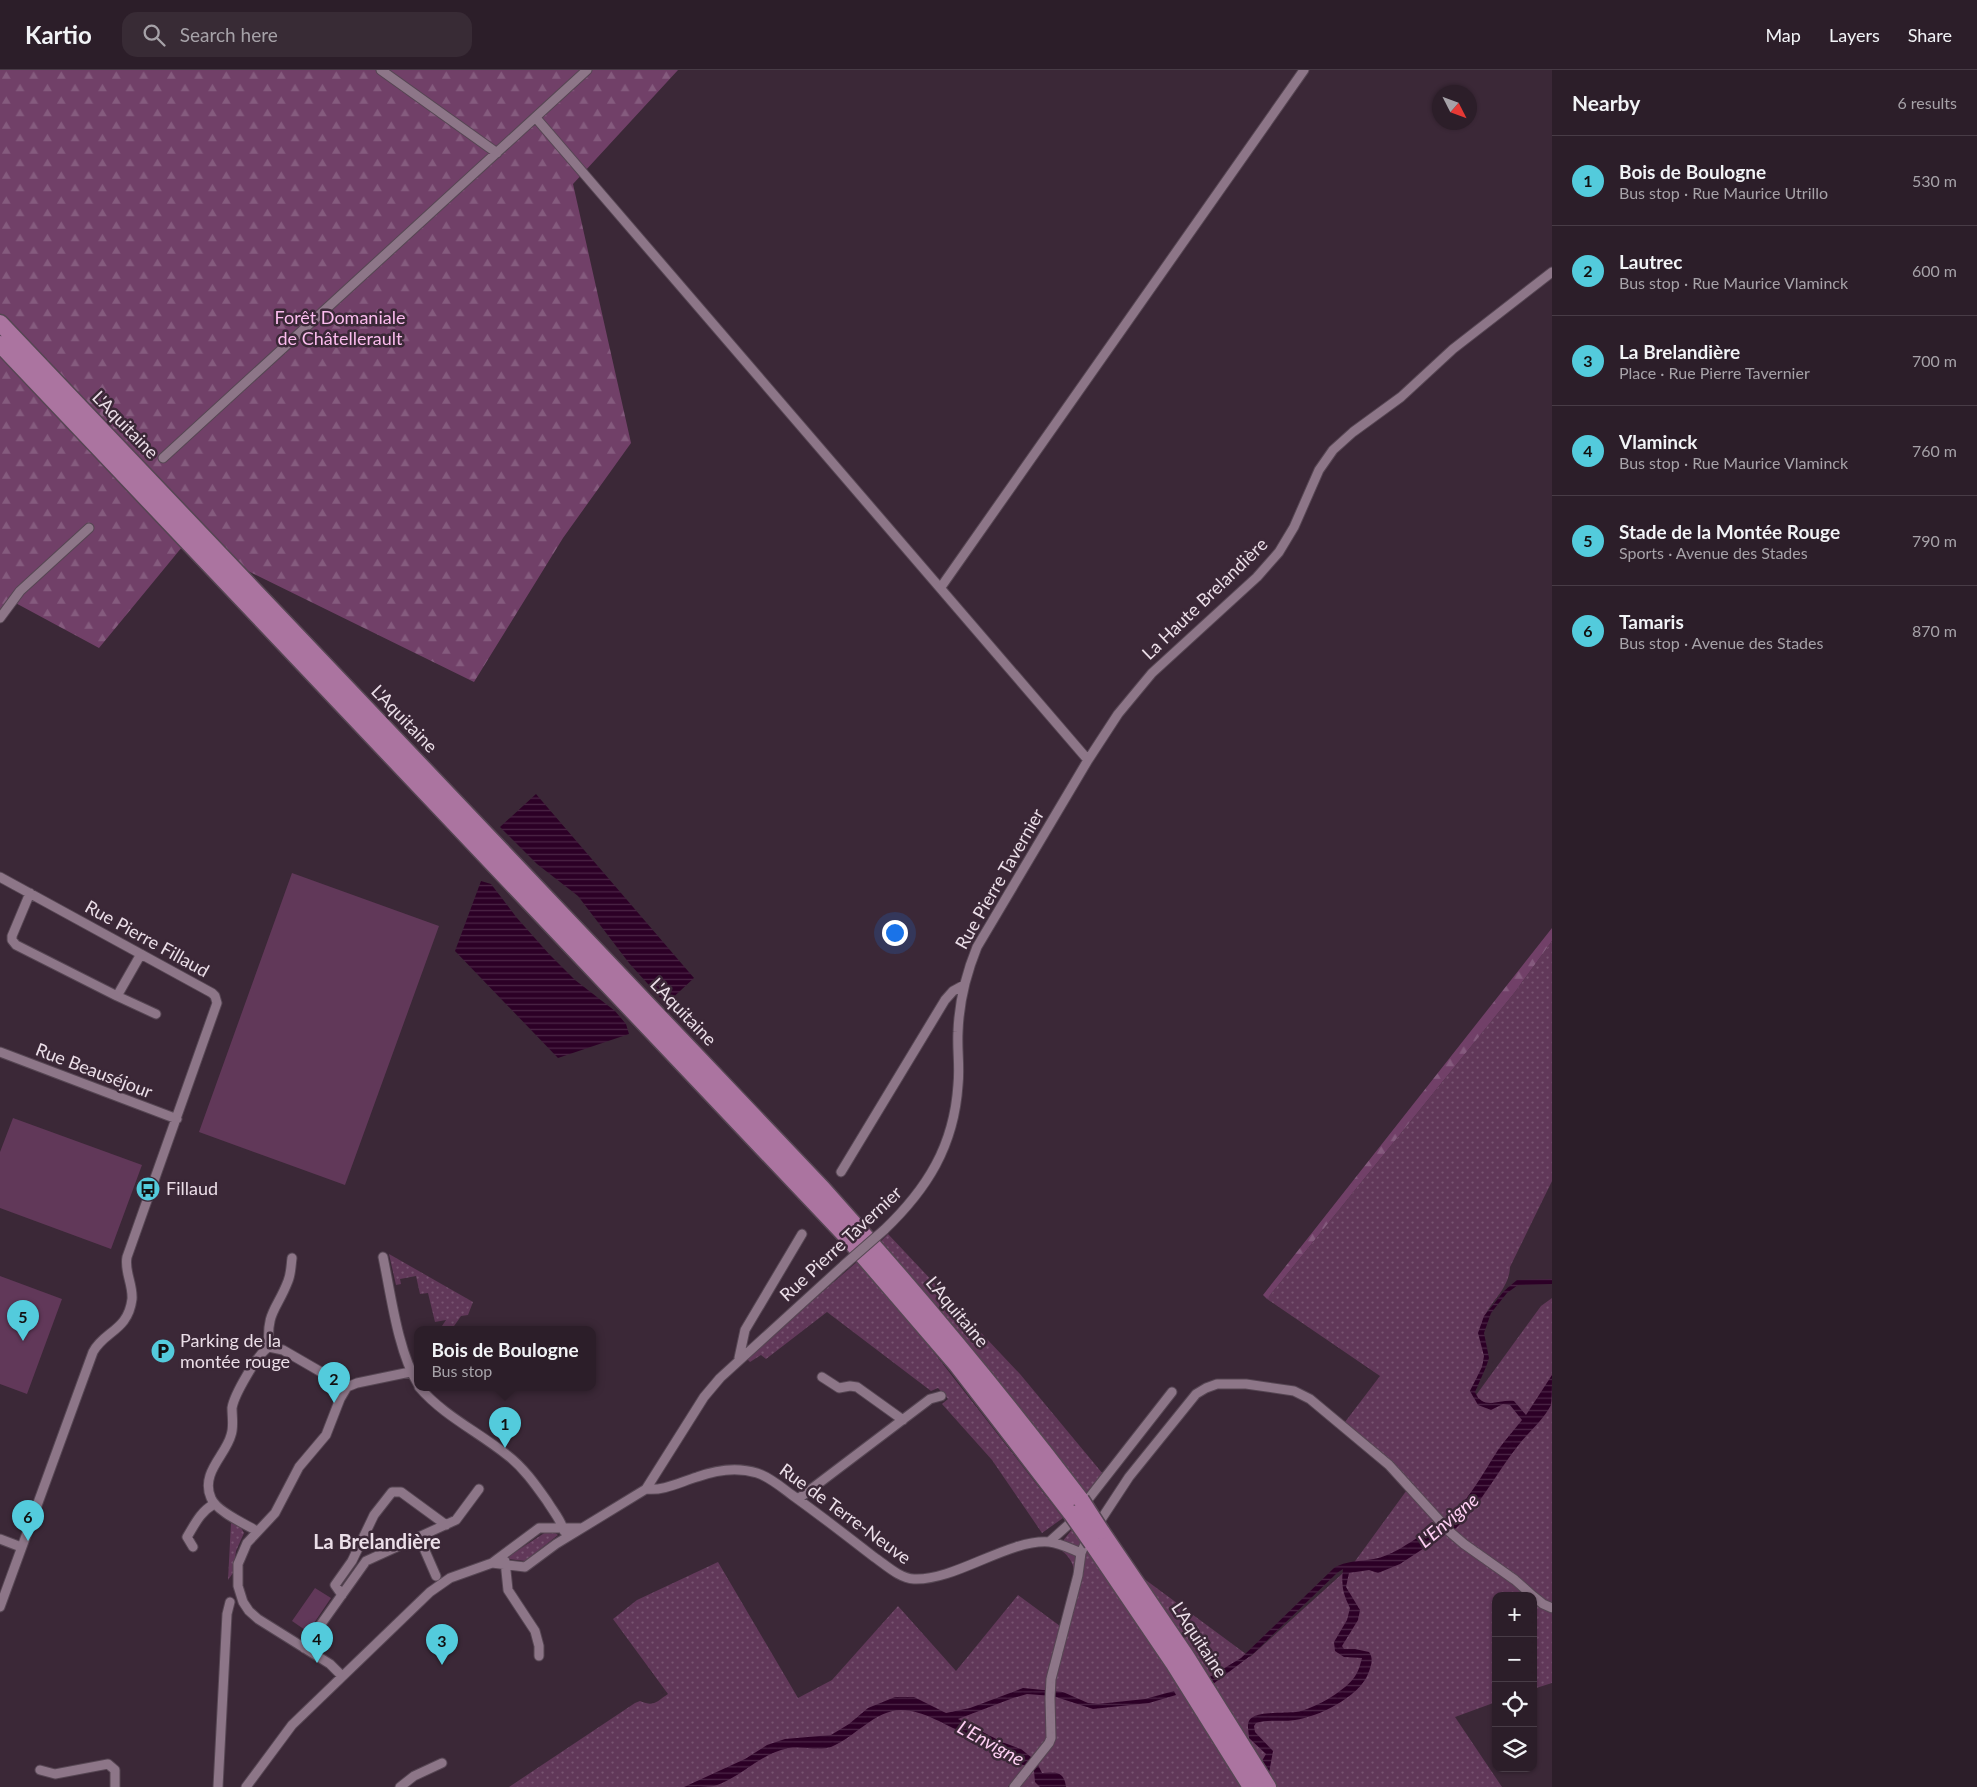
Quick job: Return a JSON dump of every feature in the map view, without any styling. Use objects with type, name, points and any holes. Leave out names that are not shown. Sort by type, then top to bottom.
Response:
[{"type":"highway","name":"L'Aquitaine","points":[[0,323],[812,1177],[937,1318],[1011,1409],[1076,1507],[1092,1542],[1174,1664],[1251,1787]]},
{"type":"highway","name":"L'Aquitaine","points":[[0,344],[832,1220],[878,1271],[1076,1507]]},
{"type":"highway","name":"L'Aquitaine","points":[[1092,1542],[1186,1656],[1268,1787]]},
{"type":"street","points":[[381,70],[498,153]]},
{"type":"street","points":[[163,458],[587,70]]},
{"type":"street","points":[[941,587],[1304,70]]},
{"type":"street","points":[[536,118],[1088,760]]},
{"type":"street","name":"La Haute Brelandière","points":[[1088,760],[1118,714],[1146,679],[1256,577],[1279,552],[1294,526],[1319,470],[1338,445],[1401,397],[1453,349],[1552,272]]},
{"type":"street","points":[[0,618],[20,591],[89,528]]},
{"type":"street","name":"Rue Pierre Tavernier","points":[[492,1563],[524,1567],[565,1539],[646,1489],[704,1397],[739,1359],[884,1230],[916,1196],[928,1180],[946,1143],[952,1124],[958,1086],[958,1033],[964,985],[974,954],[1088,760]]},
{"type":"street","name":"Rue Pierre Fillaud","points":[[0,877],[212,993],[217,1000],[217,1008],[177,1119]]},
{"type":"street","points":[[30,893],[12,936],[13,943],[156,1014]]},
{"type":"street","points":[[117,996],[141,954]]},
{"type":"street","points":[[841,1172],[945,1000],[964,985]]},
{"type":"street","name":"Rue Beauséjour","points":[[0,1052],[177,1119]]},
{"type":"street","points":[[0,1607],[93,1352],[102,1340],[119,1328],[129,1311],[132,1300],[132,1288],[126,1268],[127,1257],[177,1119]]},
{"type":"street","points":[[739,1359],[745,1330],[802,1234]]},
{"type":"street","points":[[383,1257],[404,1355],[414,1378]]},
{"type":"street","points":[[269,1347],[269,1321],[289,1280],[292,1258]]},
{"type":"street","points":[[257,1531],[214,1504],[209,1496],[209,1478],[232,1435],[232,1409],[236,1397],[260,1354],[269,1347],[283,1350],[347,1387]]},
{"type":"street","points":[[342,1676],[330,1664],[258,1619],[249,1611],[239,1594],[238,1575],[241,1553],[257,1531],[274,1513],[299,1467],[326,1434],[347,1387],[357,1383],[410,1372]]},
{"type":"street","points":[[822,1377],[839,1388],[857,1387],[903,1420]]},
{"type":"street","points":[[1014,1787],[1051,1738],[1050,1686],[1078,1575],[1092,1542],[1089,1535],[1129,1477],[1189,1401],[1201,1391],[1217,1384],[1246,1384],[1283,1389],[1302,1394],[1348,1429],[1389,1465],[1450,1532],[1464,1544],[1508,1574],[1528,1592]]},
{"type":"street","points":[[424,1391],[444,1412],[507,1454],[516,1463],[535,1484],[563,1528],[565,1539]]},
{"type":"street","points":[[1049,1542],[1068,1525],[1172,1392]]},
{"type":"street","points":[[798,1499],[930,1399],[941,1396]]},
{"type":"street","name":"Rue de Terre-Neuve","points":[[646,1489],[665,1488],[700,1476],[734,1470],[753,1472],[769,1478],[891,1569],[912,1579],[944,1573],[1022,1546],[1049,1542],[1092,1542]]},
{"type":"street","points":[[304,1648],[366,1561],[456,1520],[479,1489]]},
{"type":"street","points":[[342,1595],[335,1585],[352,1560],[374,1515],[392,1492],[401,1492],[446,1525]]},
{"type":"street","points":[[193,1547],[187,1537],[198,1517],[204,1510],[214,1504]]},
{"type":"street","name":"Rue Pierre Tavernier","points":[[246,1787],[283,1735],[430,1592],[458,1574],[492,1563],[540,1528],[583,1528]]},
{"type":"street","points":[[419,1537],[436,1576]]},
{"type":"street","points":[[0,1539],[22,1547]]},
{"type":"street","points":[[505,1553],[508,1590],[535,1631],[539,1646],[539,1656]]},
{"type":"street","points":[[1537,1599],[1552,1608]]},
{"type":"street","points":[[218,1787],[227,1614],[230,1602]]},
{"type":"street","points":[[400,1787],[414,1776],[442,1763]]},
{"type":"street","points":[[40,1770],[55,1774],[108,1764],[115,1770],[115,1787]]},
{"type":"shaded area","points":[[292,873],[439,926],[345,1185],[199,1132]]},
{"type":"shaded area","points":[[1552,941],[1552,1181],[1510,1267],[1507,1282],[1484,1318],[1480,1333],[1484,1360],[1470,1391],[1474,1398],[1541,1306],[1552,1298],[1552,1683],[1537,1688],[1537,1592],[1492,1592],[1492,1703],[1455,1717],[1502,1787],[1019,1787],[1010,1784],[1008,1787],[509,1787],[635,1703],[640,1701],[652,1704],[668,1694],[613,1619],[637,1600],[718,1562],[798,1698],[832,1680],[898,1606],[956,1671],[1018,1595],[1060,1626],[1074,1571],[1071,1560],[1058,1547],[1074,1527],[1250,1657],[1353,1564],[1412,1483],[1386,1457],[1345,1422],[1380,1376],[1267,1299],[1515,992]]},
{"type":"shaded area","points":[[13,1118],[142,1165],[111,1249],[0,1208],[0,1152]]},
{"type":"shaded area","points":[[888,1234],[1020,1374],[1103,1474],[1085,1494],[986,1366],[881,1241]]},
{"type":"shaded area","points":[[389,1254],[473,1302],[468,1315],[461,1316],[454,1326],[442,1326],[446,1320],[435,1322],[428,1293],[420,1294],[416,1276],[400,1279],[401,1284],[396,1285]]},
{"type":"shaded area","points":[[858,1261],[928,1345],[1063,1518],[1042,1533],[992,1460],[942,1404],[948,1399],[938,1388],[931,1391],[827,1312],[766,1359],[761,1355],[750,1362],[748,1360],[747,1358],[752,1353]]},
{"type":"shaded area","points":[[0,1276],[62,1299],[27,1394],[0,1384]]},
{"type":"shaded area","points":[[231,1523],[240,1526],[244,1533],[236,1551],[233,1573],[228,1580]]},
{"type":"shaded area","points":[[546,1532],[554,1532],[558,1535],[525,1561],[509,1559],[509,1556]]},
{"type":"shaded area","points":[[315,1588],[331,1598],[308,1632],[292,1621]]},
{"type":"green space","name":"Forêt Domaniale de Châtellerault","points":[[0,70],[678,70],[573,184],[631,443],[563,538],[474,682],[187,541],[99,648],[10,600],[0,612]]},
{"type":"green space","points":[[1552,928],[1552,941],[1515,992],[1267,1299],[1263,1295]]},
{"type":"water","points":[[536,794],[694,978],[666,1004],[629,963],[578,896],[537,864],[500,827]]},
{"type":"water","points":[[481,881],[491,884],[517,918],[575,980],[615,1011],[626,1024],[629,1034],[558,1058],[455,951]]},
{"type":"water","name":"L'Envigne","points":[[1552,1279],[1552,1284],[1518,1285],[1507,1293],[1491,1313],[1484,1333],[1489,1358],[1475,1392],[1478,1398],[1487,1403],[1514,1401],[1526,1415],[1552,1375],[1551,1405],[1509,1458],[1472,1511],[1454,1530],[1441,1522],[1459,1507],[1480,1479],[1498,1450],[1522,1420],[1510,1405],[1503,1404],[1491,1410],[1478,1405],[1470,1391],[1482,1367],[1484,1356],[1478,1333],[1484,1316],[1504,1291],[1517,1280]]},
{"type":"water","points":[[1438,1526],[1447,1533],[1400,1564],[1378,1573],[1369,1570],[1349,1573],[1346,1587],[1360,1610],[1358,1620],[1342,1646],[1344,1649],[1369,1652],[1372,1660],[1368,1674],[1356,1690],[1347,1698],[1315,1715],[1295,1720],[1256,1723],[1254,1726],[1255,1732],[1273,1751],[1269,1773],[1262,1761],[1266,1754],[1249,1738],[1249,1721],[1257,1715],[1303,1711],[1318,1704],[1335,1695],[1348,1684],[1355,1677],[1359,1669],[1362,1658],[1344,1657],[1335,1651],[1334,1642],[1347,1620],[1350,1608],[1343,1589],[1343,1569],[1254,1653],[1213,1684],[1208,1678],[1241,1658],[1334,1568],[1347,1563],[1387,1555]]},
{"type":"water","name":"L'Envigne","points":[[1023,1688],[1063,1692],[1088,1703],[1098,1704],[1145,1699],[1174,1691],[1176,1695],[1149,1703],[1093,1709],[1053,1696],[1027,1694],[958,1719],[1002,1742],[1021,1749],[1036,1761],[1042,1773],[1061,1775],[1066,1787],[1040,1787],[1035,1782],[1034,1771],[1030,1768],[1011,1760],[981,1741],[935,1719],[901,1710],[891,1711],[873,1719],[840,1743],[831,1747],[821,1749],[789,1748],[769,1755],[714,1786],[684,1787],[745,1759],[767,1745],[785,1739],[831,1735],[849,1724],[868,1708],[895,1697],[914,1697],[946,1713],[970,1708]]},
{"type":"place","name":"Fillaud","points":[[148,1189]]},
{"type":"place","name":"Stade de la Montée Rouge","points":[[23,1341]]},
{"type":"place","name":"Parking de la montée rouge","points":[[163,1351]]},
{"type":"place","name":"Lautrec","points":[[334,1403]]},
{"type":"place","name":"Bois de Boulogne","points":[[505,1448]]},
{"type":"place","name":"Tamaris","points":[[28,1541]]},
{"type":"place","name":"Vlaminck","points":[[317,1663]]},
{"type":"place","name":"La Brelandière","points":[[442,1665]]},
{"type":"district","name":"La Brelandière","points":[[377,1542]]}]
